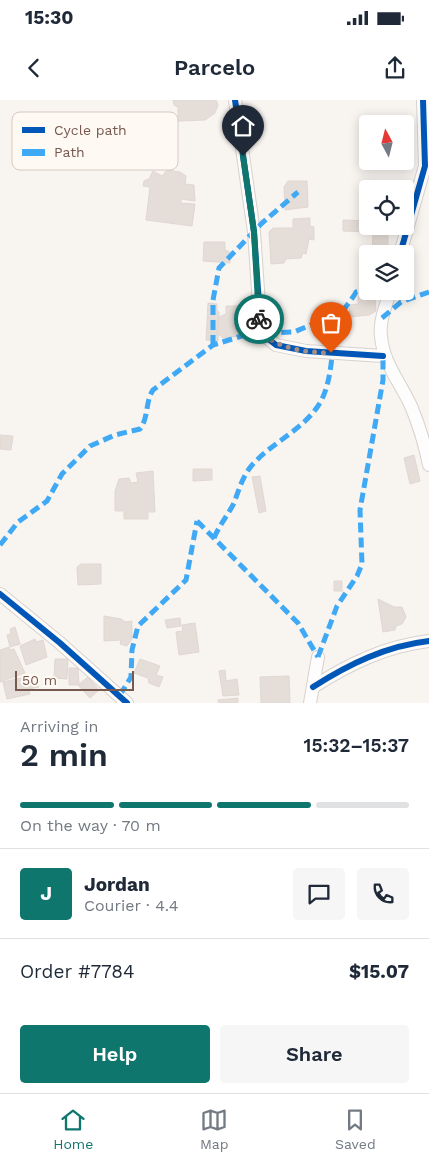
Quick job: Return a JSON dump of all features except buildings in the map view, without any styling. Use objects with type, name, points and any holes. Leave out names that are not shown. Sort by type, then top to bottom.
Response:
[{"type":"street","points":[[235,100],[254,232],[261,333],[276,344],[306,352],[383,356]]},
{"type":"street","points":[[403,245],[425,166],[423,100]]},
{"type":"street","points":[[387,300],[380,334],[383,356],[410,405],[420,430],[429,465]]},
{"type":"street","points":[[0,594],[60,643],[127,703]]},
{"type":"street","points":[[313,687],[368,656],[429,641]]},
{"type":"street","points":[[310,703],[318,656]]},
{"type":"marked path","points":[[213,345],[213,300],[219,268],[262,223],[298,192]]},
{"type":"marked path","points":[[214,538],[233,505],[249,469],[269,449],[303,423],[318,406],[327,386],[339,317],[356,292],[359,292]]},
{"type":"marked path","points":[[382,318],[401,302],[429,292]]},
{"type":"marked path","points":[[0,545],[18,522],[47,501],[62,474],[90,446],[115,435],[140,429],[145,420],[149,399],[153,390],[213,345],[248,334],[294,332],[341,312]]},
{"type":"marked path","points":[[318,657],[337,606],[357,576],[362,564],[360,510],[383,380],[383,356]]},
{"type":"marked path","points":[[197,521],[298,623],[318,657]]},
{"type":"marked path","points":[[120,695],[131,677],[132,650],[138,626],[186,580],[197,521]]},
{"type":"cycle path","points":[[235,100],[254,232],[261,333],[276,345],[306,351],[383,356]]},
{"type":"cycle path","points":[[403,245],[425,166],[423,100]]},
{"type":"cycle path","points":[[0,594],[60,643],[127,703]]},
{"type":"cycle path","points":[[313,687],[368,657],[413,643],[429,641]]},
{"type":"way so far","points":[[259,319],[261,333],[276,344],[306,352],[331,353]]},
{"type":"route","points":[[243,156],[254,232],[259,319]]}]
